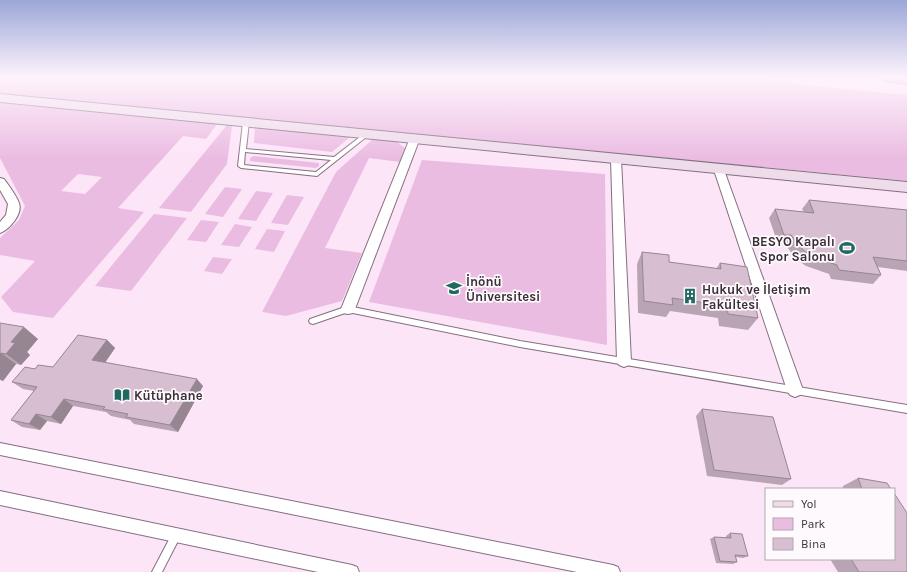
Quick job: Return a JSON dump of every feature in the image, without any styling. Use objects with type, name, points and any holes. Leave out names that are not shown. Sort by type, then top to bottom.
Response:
[{"type":"main road","points":[[69,105],[415,138],[719,170],[907,187]]},
{"type":"street","points":[[348,309],[415,138]]},
{"type":"street","points":[[616,159],[624,361]]},
{"type":"street","points":[[719,170],[795,390]]},
{"type":"street","points":[[0,181],[14,204],[14,207],[11,217],[0,229]]},
{"type":"street","points":[[0,449],[613,572]]},
{"type":"street","points":[[0,498],[352,572]]},
{"type":"lane","points":[[246,122],[241,166],[317,174],[367,134]]},
{"type":"lane","points":[[243,150],[335,159]]},
{"type":"lane","points":[[313,321],[348,309],[520,344],[907,409]]},
{"type":"lane","points":[[157,572],[176,535]]},
{"type":"green space","points":[[0,105],[18,105],[218,123],[206,139],[183,136],[118,208],[144,212],[53,318],[13,312],[1,297],[35,261],[0,255],[0,238],[19,220],[25,206],[0,158]],"holes":[[[78,174],[102,177],[85,194],[61,191]]]},
{"type":"green space","points":[[111,105],[907,105],[907,181]]},
{"type":"green space","points":[[227,125],[232,126],[227,164],[191,212],[159,208]]},
{"type":"green space","points":[[255,127],[350,137],[332,152],[254,143]]},
{"type":"green space","points":[[373,139],[397,142],[405,148],[400,162],[369,158],[325,248],[362,253],[342,301],[286,316],[262,312],[336,172]]},
{"type":"green space","points":[[254,156],[319,163],[319,166],[316,168],[250,161],[250,158]]},
{"type":"green space","points":[[422,160],[605,174],[607,345],[369,302]]},
{"type":"green space","points":[[225,187],[242,189],[223,217],[205,214]]},
{"type":"green space","points":[[256,191],[273,193],[256,221],[238,219]]},
{"type":"green space","points":[[287,195],[304,197],[288,225],[271,223]]},
{"type":"green space","points":[[154,214],[187,218],[131,291],[95,286]]},
{"type":"green space","points":[[201,220],[219,222],[206,242],[187,240]]},
{"type":"green space","points":[[235,224],[252,227],[239,247],[221,245]]},
{"type":"green space","points":[[267,229],[285,231],[274,252],[255,249]]},
{"type":"green space","points":[[213,257],[232,259],[222,274],[204,271]]},
{"type":"building","name":"BESYO Kapalı Spor Salonu","points":[[809,200],[907,210],[907,261],[873,257],[881,275],[839,270],[837,265],[813,257],[803,250],[791,235],[784,235],[775,209],[814,213]]},
{"type":"building","name":"Hukuk ve İletişim Fakültesi","points":[[642,252],[669,255],[669,262],[721,269],[720,263],[747,267],[758,318],[728,314],[727,306],[672,298],[673,305],[644,301]]},
{"type":"building","points":[[0,323],[24,327],[11,342],[15,343],[6,354],[0,354]]},
{"type":"building","name":"Kütüphane","points":[[78,335],[107,340],[92,360],[197,379],[170,425],[126,417],[128,414],[103,409],[105,407],[64,399],[51,417],[36,414],[29,424],[11,420],[37,387],[12,382],[25,367],[35,369],[38,365],[53,367]]},
{"type":"building","points":[[702,409],[773,417],[791,479],[714,470]]},
{"type":"building","points":[[858,478],[887,483],[890,488],[862,488]]},
{"type":"building","points":[[895,495],[907,513],[907,572],[859,572],[852,560],[895,560]]},
{"type":"building","points":[[730,533],[742,534],[748,556],[735,555],[737,562],[720,561],[714,537],[731,538]]},
{"type":"place","name":"BESYO Kapalı Spor Salonu","points":[[847,248]]},
{"type":"place","name":"İnönü Üniversitesi","points":[[454,288]]},
{"type":"place","name":"Hukuk ve İletişim Fakültesi","points":[[690,296]]},
{"type":"place","name":"Kütüphane","points":[[122,395]]}]
